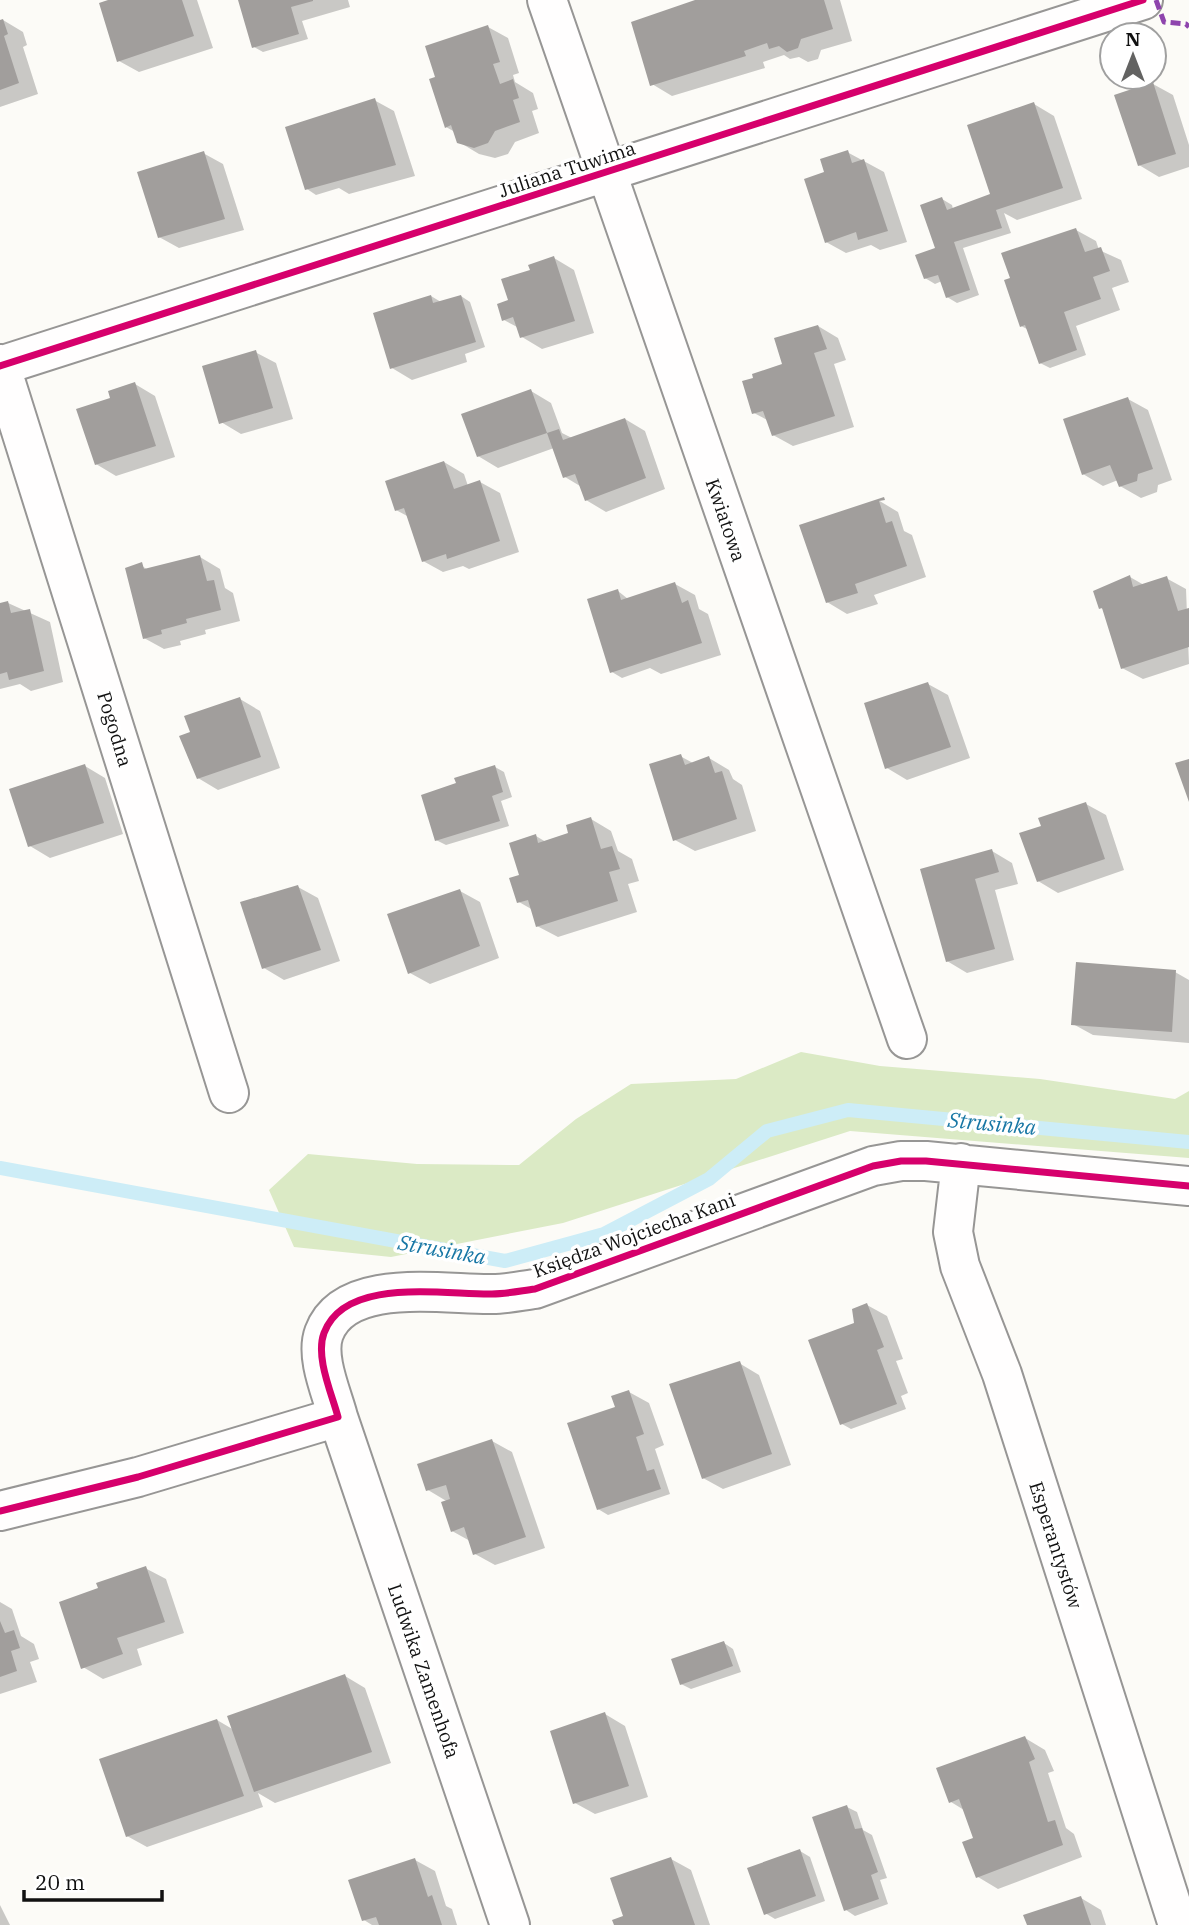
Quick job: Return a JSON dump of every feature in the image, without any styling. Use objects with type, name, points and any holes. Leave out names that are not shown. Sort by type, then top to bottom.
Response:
[{"type":"street","name":"Kwiatowa","points":[[547,0],[906,1039]]},
{"type":"street","name":"Juliana Tuwima","points":[[0,366],[1143,0]]},
{"type":"street","name":"Pogodna","points":[[0,366],[229,1093]]},
{"type":"street","name":"Księdza Wojciecha Kani","points":[[338,1417],[321,1354],[324,1334],[334,1317],[350,1304],[393,1291],[495,1294],[534,1289],[873,1166],[901,1161],[961,1163],[1189,1186]]},
{"type":"street","name":"Esperantystów","points":[[961,1163],[953,1232],[960,1266],[1002,1374],[1178,1925]]},
{"type":"street","points":[[0,1511],[138,1477],[338,1417]]},
{"type":"street","name":"Ludwika Zamenhofa","points":[[338,1417],[510,1925]]},
{"type":"green space","points":[[801,1052],[880,1066],[1040,1079],[1175,1099],[1189,1091],[1189,1158],[850,1131],[563,1223],[391,1257],[294,1247],[269,1190],[308,1154],[417,1164],[519,1165],[576,1119],[631,1084],[736,1079]]},
{"type":"building","points":[[108,0],[182,0],[194,36],[117,62],[99,3]]},
{"type":"building","points":[[238,0],[313,1],[291,7],[299,34],[252,48]]},
{"type":"building","points":[[695,0],[824,0],[833,29],[801,39],[798,48],[787,52],[779,46],[769,49],[767,43],[744,51],[746,56],[650,86],[631,22]]},
{"type":"building","points":[[3,19],[8,34],[4,36],[19,83],[0,90],[0,20]]},
{"type":"building","points":[[488,25],[500,62],[493,64],[500,84],[513,79],[519,98],[513,100],[520,122],[495,131],[488,143],[474,148],[457,143],[451,125],[445,128],[429,79],[435,77],[425,46]]},
{"type":"building","points":[[1126,91],[1156,91],[1176,154],[1138,166],[1114,95]]},
{"type":"building","points":[[375,98],[396,165],[305,190],[285,127]]},
{"type":"building","points":[[1034,102],[1063,188],[996,210],[1002,228],[954,242],[970,290],[946,298],[938,275],[924,279],[915,255],[935,248],[920,205],[942,197],[947,210],[990,194],[967,125]]},
{"type":"building","points":[[848,150],[852,163],[864,159],[888,231],[858,240],[856,232],[825,243],[804,179],[824,172],[820,159]]},
{"type":"building","points":[[204,151],[225,219],[158,238],[137,172]]},
{"type":"building","points":[[1076,228],[1085,252],[1101,247],[1110,271],[1093,277],[1101,299],[1064,312],[1077,350],[1039,364],[1025,325],[1020,327],[1004,280],[1010,278],[1001,253]]},
{"type":"building","points":[[554,256],[575,321],[520,338],[513,317],[502,321],[497,304],[508,300],[501,279],[530,270],[528,265]]},
{"type":"building","points":[[431,295],[433,303],[461,295],[476,342],[390,369],[373,313]]},
{"type":"building","points":[[818,325],[827,349],[814,353],[835,416],[772,436],[763,411],[752,414],[742,381],[753,378],[752,374],[782,364],[774,338]]},
{"type":"building","points":[[256,350],[273,408],[219,424],[202,366]]},
{"type":"building","points":[[135,382],[156,446],[95,465],[76,409],[110,398],[108,391]]},
{"type":"building","points":[[531,389],[547,433],[477,457],[461,414]]},
{"type":"building","points":[[1128,397],[1153,469],[1138,474],[1137,481],[1119,487],[1110,465],[1082,475],[1063,419]]},
{"type":"building","points":[[625,418],[646,478],[585,501],[575,474],[563,478],[547,433],[559,429],[563,440]]},
{"type":"building","points":[[444,461],[454,489],[480,480],[500,541],[447,559],[446,554],[422,562],[404,508],[395,511],[385,481]]},
{"type":"building","points":[[884,497],[885,500],[879,501],[886,523],[892,521],[907,566],[855,584],[858,593],[826,603],[799,525]]},
{"type":"building","points":[[200,555],[207,581],[214,580],[221,610],[186,619],[187,623],[161,630],[162,634],[143,639],[125,568],[142,562],[144,569]]},
{"type":"building","points":[[1130,575],[1133,587],[1167,576],[1178,611],[1189,608],[1189,647],[1121,669],[1102,608],[1099,609],[1093,591]]},
{"type":"building","points":[[675,582],[682,603],[688,600],[702,643],[610,673],[587,599],[618,589],[621,600]]},
{"type":"building","points":[[8,601],[11,613],[30,609],[44,671],[9,680],[7,672],[0,674],[0,603]]},
{"type":"building","points":[[928,682],[951,747],[885,769],[864,703]]},
{"type":"building","points":[[240,697],[261,757],[197,779],[179,736],[190,732],[184,716]]},
{"type":"building","points":[[681,754],[685,765],[709,756],[715,773],[722,771],[737,819],[673,841],[649,764]]},
{"type":"building","points":[[1189,759],[1189,802],[1175,763]]},
{"type":"building","points":[[85,764],[104,823],[28,847],[9,789]]},
{"type":"building","points":[[495,765],[503,792],[492,796],[500,821],[435,841],[421,795],[456,783],[454,778]]},
{"type":"building","points":[[1086,802],[1105,859],[1037,882],[1019,833],[1041,826],[1038,818]]},
{"type":"building","points":[[591,817],[601,849],[612,846],[620,869],[609,872],[618,901],[536,927],[528,900],[517,903],[509,878],[519,875],[509,843],[536,834],[538,843],[568,833],[566,825]]},
{"type":"building","points":[[992,849],[999,872],[975,879],[995,949],[946,962],[920,869]]},
{"type":"building","points":[[298,885],[321,950],[262,969],[240,902]]},
{"type":"building","points":[[460,889],[480,946],[408,974],[387,914]]},
{"type":"building","points":[[1076,962],[1176,970],[1172,1032],[1071,1025]]},
{"type":"building","points":[[867,1303],[884,1347],[877,1350],[897,1404],[840,1425],[808,1340],[854,1323],[852,1309]]},
{"type":"building","points":[[740,1361],[772,1454],[702,1479],[669,1384]]},
{"type":"building","points":[[629,1390],[644,1434],[636,1437],[647,1471],[654,1469],[661,1489],[597,1510],[567,1423],[615,1407],[611,1396]]},
{"type":"building","points":[[492,1439],[526,1537],[473,1555],[464,1527],[451,1532],[441,1502],[450,1499],[446,1485],[426,1491],[417,1464]]},
{"type":"building","points":[[146,1566],[165,1622],[117,1638],[123,1654],[81,1669],[59,1602],[98,1588],[96,1583]]},
{"type":"building","points":[[0,1621],[5,1633],[14,1630],[20,1648],[11,1651],[17,1671],[0,1677]]},
{"type":"building","points":[[724,1641],[733,1666],[680,1685],[671,1659]]},
{"type":"building","points":[[345,1674],[372,1752],[254,1792],[227,1716]]},
{"type":"building","points":[[605,1712],[629,1786],[573,1804],[550,1731]]},
{"type":"building","points":[[217,1719],[244,1796],[126,1837],[99,1759]]},
{"type":"building","points":[[1025,1736],[1035,1759],[1029,1762],[1048,1822],[1055,1820],[1063,1845],[976,1878],[962,1842],[973,1838],[959,1799],[949,1803],[936,1768]]},
{"type":"building","points":[[847,1805],[855,1829],[862,1828],[878,1872],[871,1875],[879,1899],[844,1911],[812,1817]]},
{"type":"building","points":[[800,1849],[816,1896],[764,1915],[747,1868]]},
{"type":"building","points":[[671,1857],[695,1925],[614,1925],[612,1920],[623,1916],[610,1878]]},
{"type":"building","points":[[415,1858],[428,1897],[432,1895],[442,1925],[379,1925],[376,1917],[362,1921],[348,1880]]},
{"type":"building","points":[[1081,1896],[1091,1925],[1027,1925],[1023,1915]]},
{"type":"waterway","name":"Strusinka","points":[[0,1168],[505,1261],[604,1234],[709,1179],[767,1131],[848,1110],[1189,1142]]},
{"type":"marked path","points":[[1156,0],[1164,22],[1186,24],[1189,27]]},
{"type":"cycle path","points":[[0,366],[1143,0]]},
{"type":"cycle path","points":[[0,1511],[138,1477],[338,1417],[323,1364],[324,1333],[335,1315],[352,1303],[374,1296],[398,1292],[497,1294],[535,1289],[873,1166],[901,1161],[926,1161],[1189,1186]]}]
